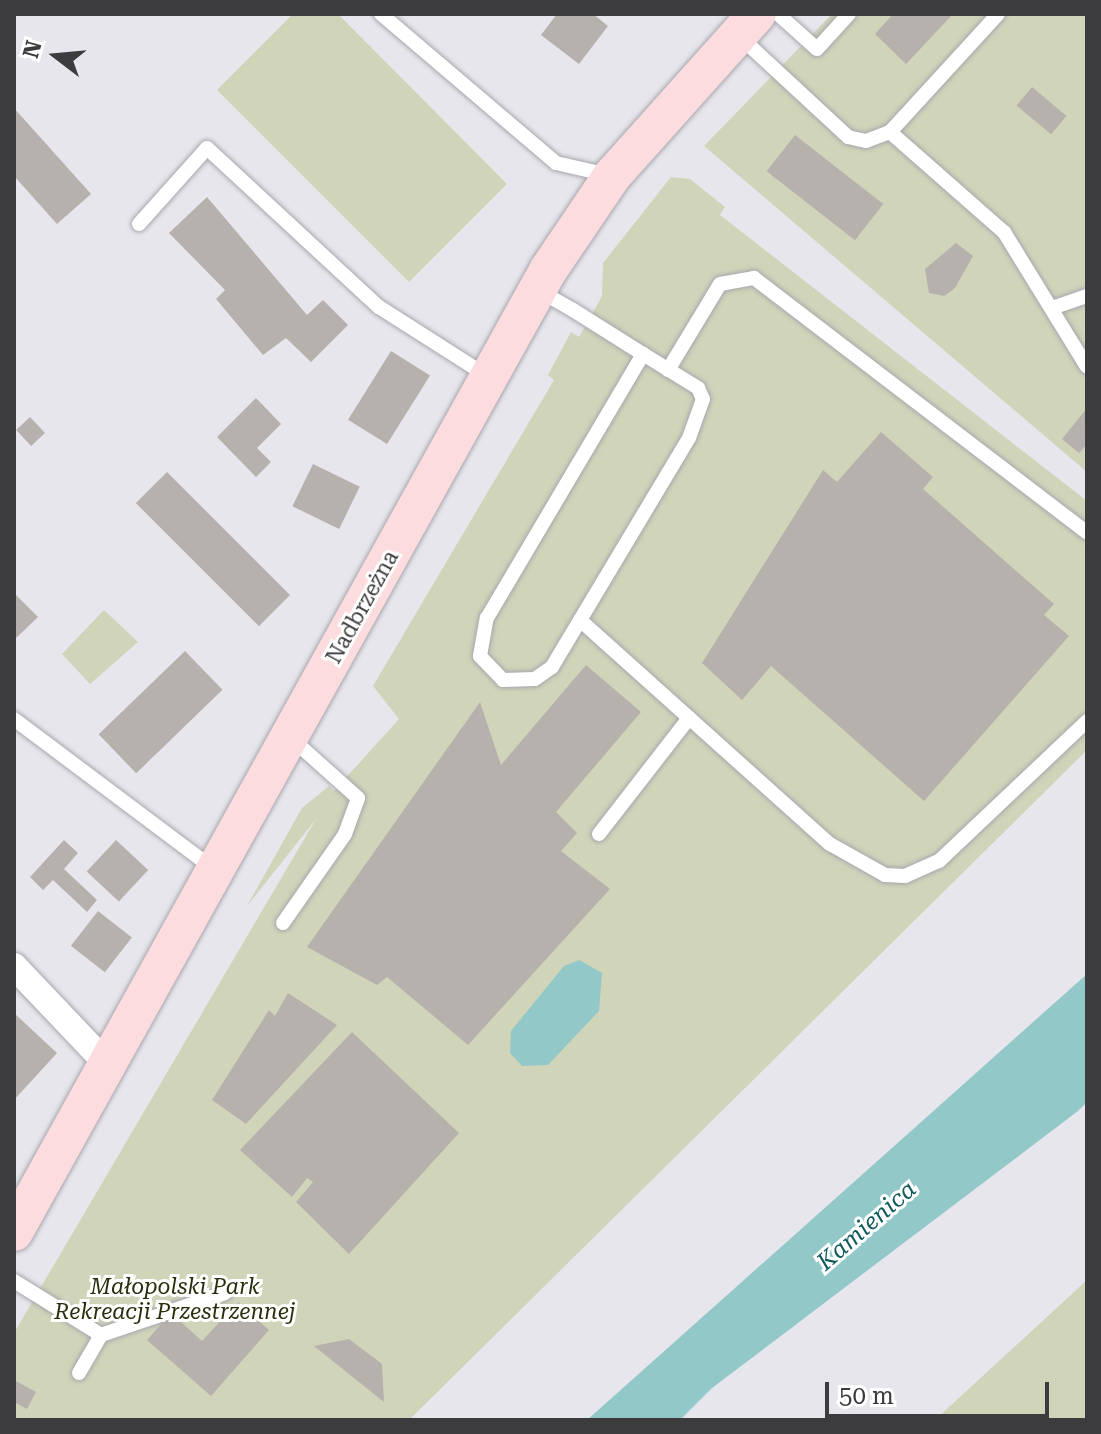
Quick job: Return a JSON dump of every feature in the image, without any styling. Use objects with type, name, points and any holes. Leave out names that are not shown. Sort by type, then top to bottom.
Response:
[{"type":"street","name":"Nadbrzeżna","points":[[14,1232],[538,290],[612,176],[748,24]]},
{"type":"street","points":[[14,966],[107,1064]]},
{"type":"lane","points":[[381,14],[556,163],[612,176]]},
{"type":"lane","points":[[778,14],[817,49],[849,14]]},
{"type":"lane","points":[[748,24],[848,137],[880,140],[998,14]]},
{"type":"lane","points":[[890,132],[1004,232],[1087,367]]},
{"type":"lane","points":[[139,224],[207,148],[379,307],[489,377]]},
{"type":"lane","points":[[668,370],[720,284],[754,278],[1087,533]]},
{"type":"lane","points":[[538,290],[643,354],[668,370],[698,388],[700,416],[552,667],[535,679],[503,680],[480,656],[487,618],[643,354]]},
{"type":"lane","points":[[1052,308],[1087,296]]},
{"type":"lane","points":[[580,620],[847,857],[905,876],[939,861],[1087,721]]},
{"type":"lane","points":[[599,834],[689,718]]},
{"type":"lane","points":[[14,719],[216,870]]},
{"type":"lane","points":[[283,923],[345,834],[358,798],[290,737]]},
{"type":"lane","points":[[14,1281],[101,1335]]},
{"type":"lane","points":[[79,1373],[101,1335],[225,1293]]},
{"type":"green space","points":[[293,14],[338,14],[507,184],[409,282],[217,90]]},
{"type":"green space","points":[[832,14],[1087,14],[1087,472],[704,146]]},
{"type":"green space","name":"Małopolski Park Rekreacji Przestrzennej","points":[[671,177],[690,179],[725,207],[720,215],[1087,501],[1087,750],[409,1420],[14,1420],[14,1333],[316,819],[247,906],[302,808],[329,786],[334,791],[399,719],[373,686],[554,380],[548,375],[571,332],[579,337],[589,320],[602,296],[603,263]]},
{"type":"green space","points":[[104,610],[138,642],[90,684],[62,654]]},
{"type":"green space","points":[[1087,1280],[1087,1420],[935,1420]]},
{"type":"water","points":[[579,960],[602,973],[599,1011],[548,1065],[522,1066],[510,1053],[511,1031],[564,966]]},
{"type":"water","name":"Kamienica","points":[[1087,974],[1087,1102],[1078,1111],[712,1388],[680,1420],[587,1420]]},
{"type":"building","points":[[557,14],[593,14],[608,26],[579,64],[541,35]]},
{"type":"building","points":[[893,14],[953,14],[906,64],[875,34]]},
{"type":"building","points":[[1032,87],[1066,116],[1051,134],[1017,105]]},
{"type":"building","points":[[14,108],[91,194],[57,224],[14,176]]},
{"type":"building","points":[[795,135],[883,204],[855,240],[767,171]]},
{"type":"building","points":[[207,197],[307,315],[323,300],[348,325],[311,362],[286,338],[263,355],[216,299],[225,290],[169,233]]},
{"type":"building","points":[[956,243],[973,256],[955,288],[944,296],[929,293],[925,269]]},
{"type":"building","points":[[391,351],[430,375],[387,444],[348,420]]},
{"type":"building","points":[[256,398],[281,424],[257,448],[271,462],[256,477],[217,437]]},
{"type":"building","points":[[1087,408],[1087,444],[1079,453],[1062,439]]},
{"type":"building","points":[[30,417],[45,433],[31,446],[16,430]]},
{"type":"building","points":[[881,432],[933,477],[923,489],[1054,604],[1044,615],[1069,636],[924,801],[771,666],[742,700],[702,663],[823,470],[837,482]]},
{"type":"building","points":[[313,464],[360,487],[339,529],[292,506]]},
{"type":"building","points":[[167,472],[290,595],[259,626],[136,503]]},
{"type":"building","points":[[14,593],[38,617],[14,640]]},
{"type":"building","points":[[185,651],[223,690],[136,773],[99,734]]},
{"type":"building","points":[[586,665],[641,712],[556,812],[577,833],[561,851],[610,889],[468,1045],[387,977],[377,985],[307,947],[480,702],[501,765]]},
{"type":"building","points":[[64,840],[78,853],[64,869],[97,900],[87,912],[53,880],[43,890],[30,877]]},
{"type":"building","points":[[116,840],[148,870],[119,901],[87,871]]},
{"type":"building","points":[[98,911],[132,937],[105,972],[71,946]]},
{"type":"building","points":[[288,993],[337,1025],[246,1124],[212,1100],[269,1010],[275,1016]]},
{"type":"building","points":[[14,1013],[57,1053],[14,1100]]},
{"type":"building","points":[[352,1032],[459,1133],[349,1254],[296,1202],[313,1182],[307,1178],[292,1197],[240,1150]]},
{"type":"building","points":[[238,1302],[269,1330],[211,1396],[147,1340],[171,1313],[202,1341]]},
{"type":"building","points":[[349,1339],[382,1364],[384,1402],[314,1346]]},
{"type":"building","points":[[14,1380],[36,1392],[27,1409],[14,1402]]}]
